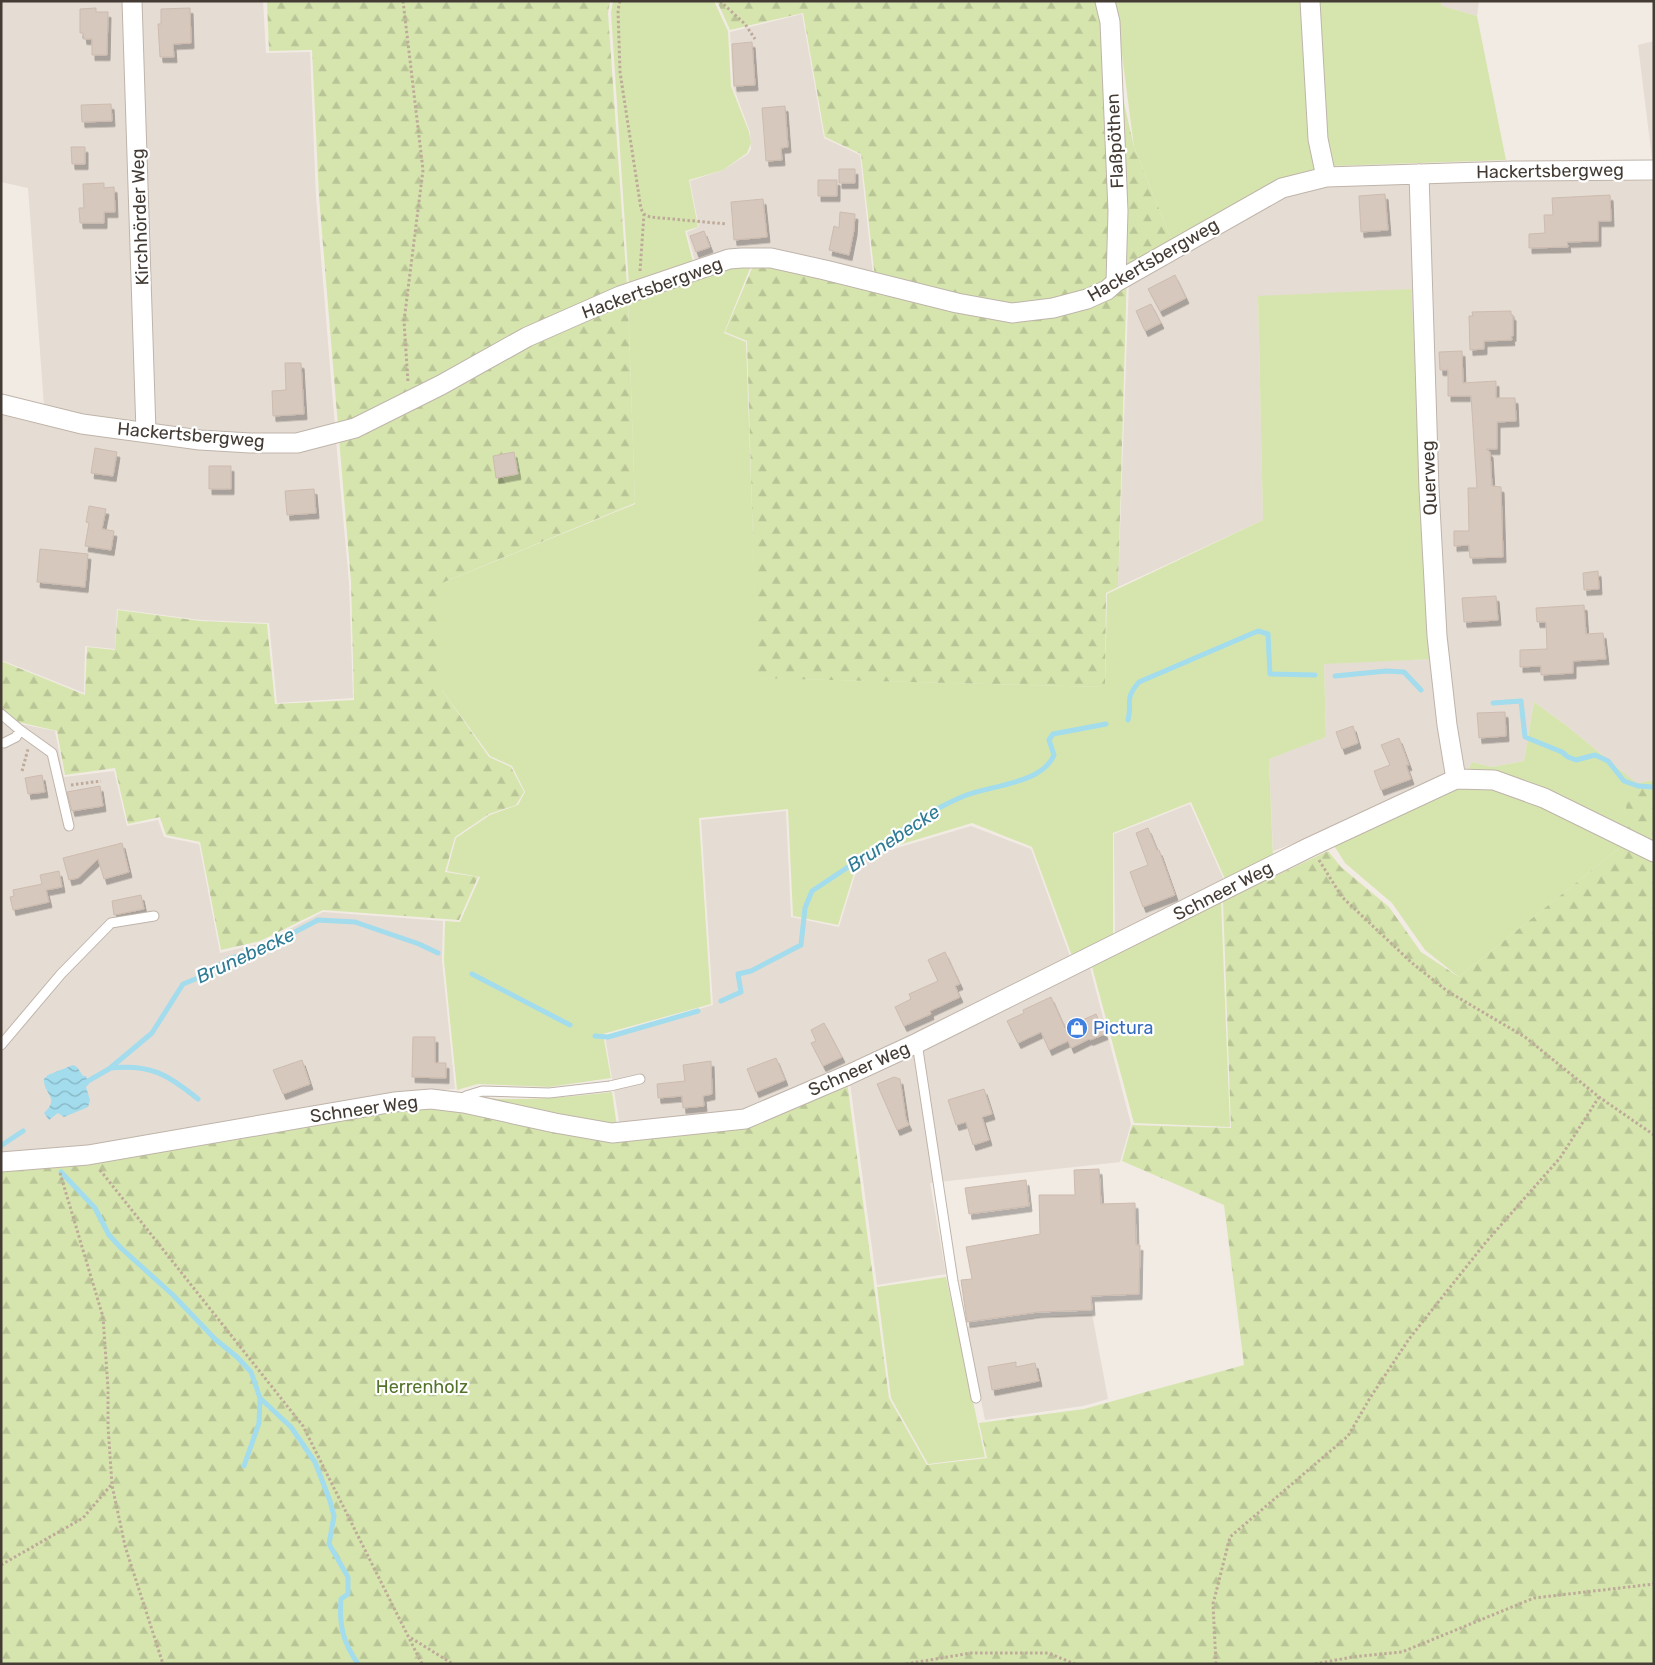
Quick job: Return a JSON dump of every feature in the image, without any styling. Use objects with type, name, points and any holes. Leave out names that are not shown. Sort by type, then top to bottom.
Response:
[{"type":"street","name":"Kirchhörder Weg","points":[[132,1],[146,432]]},
{"type":"street","name":"Flaßpöthen","points":[[1105,1],[1110,22],[1118,211],[1116,282]]},
{"type":"street","points":[[1310,1],[1318,139],[1326,176]]},
{"type":"street","name":"Hackertsbergweg","points":[[1,404],[82,424],[200,440],[297,443],[355,428],[527,337],[620,296],[716,263],[742,258],[771,258],[957,303],[1012,313],[1053,308],[1087,299],[1107,290],[1116,282],[1282,188],[1326,176],[1514,171],[1654,170]]},
{"type":"street","name":"Querweg","points":[[1419,174],[1429,489],[1436,626],[1447,725],[1456,780]]},
{"type":"street","name":"Schneer Weg","points":[[1,1162],[88,1155],[394,1102],[431,1100],[464,1103],[555,1123],[612,1133],[745,1119],[917,1043],[1310,847],[1456,780],[1494,780],[1544,798],[1654,852]]},
{"type":"lane","points":[[1,714],[52,753],[69,826]]},
{"type":"lane","points":[[4,743],[16,737],[20,730]]},
{"type":"lane","points":[[1,1045],[61,974],[110,923],[154,916]]},
{"type":"lane","points":[[917,1043],[976,1398]]},
{"type":"lane","points":[[464,1103],[466,1096],[482,1091],[549,1093],[610,1086],[640,1079]]},
{"type":"path","points":[[403,1],[423,170],[404,321],[409,401]]},
{"type":"path","points":[[620,1],[618,26],[620,72],[639,203],[644,214],[639,290]]},
{"type":"path","points":[[720,1],[745,24],[755,38]]},
{"type":"path","points":[[644,214],[727,224]]},
{"type":"path","points":[[22,771],[27,750],[34,740]]},
{"type":"path","points":[[61,787],[102,781]]},
{"type":"path","points":[[1310,847],[1342,897],[1412,964],[1447,991],[1525,1036],[1600,1097],[1654,1135]]},
{"type":"path","points":[[1216,1664],[1213,1604],[1230,1537],[1348,1436],[1370,1398],[1409,1339],[1486,1242],[1560,1158],[1600,1097]]},
{"type":"path","points":[[88,1155],[303,1426],[422,1664]]},
{"type":"path","points":[[55,1158],[103,1318],[112,1485],[126,1546],[163,1664]]},
{"type":"path","points":[[1,1565],[83,1518],[112,1485]]},
{"type":"path","points":[[1315,1664],[1352,1657],[1402,1652],[1534,1598],[1654,1584]]},
{"type":"path","points":[[409,1637],[453,1664]]},
{"type":"path","points":[[906,1664],[970,1652],[1000,1652],[1048,1653],[1075,1664]]},
{"type":"shaded area","points":[[1,1],[263,1],[266,53],[310,52],[316,197],[335,427],[295,435],[201,433],[82,416],[44,406],[28,188],[1,182]]},
{"type":"shaded area","points":[[1440,1],[1479,1],[1477,16],[1442,6]]},
{"type":"shaded area","points":[[802,14],[824,138],[860,155],[873,276],[695,261],[687,232],[699,227],[690,181],[723,170],[748,154],[751,149],[750,132],[733,86],[730,32]]},
{"type":"shaded area","points":[[1654,41],[1654,175],[1638,45]]},
{"type":"shaded area","points":[[1517,180],[1654,181],[1654,780],[1628,785],[1623,772],[1567,726],[1534,702],[1524,761],[1492,767],[1472,762],[1463,781],[1273,851],[1269,758],[1326,737],[1324,663],[1432,659],[1258,296],[1263,520],[1118,587],[1129,280],[1284,194],[1326,185]]},
{"type":"shaded area","points":[[1,411],[82,430],[336,441],[349,582],[353,698],[277,703],[269,623],[201,620],[117,609],[115,649],[85,646],[84,693],[1,660]]},
{"type":"shaded area","points":[[1,720],[55,731],[64,777],[114,771],[127,826],[158,820],[164,837],[199,844],[220,953],[262,943],[323,912],[443,921],[442,961],[455,1089],[394,1093],[91,1146],[1,1152]]},
{"type":"shaded area","points":[[1190,804],[1224,880],[1115,936],[1114,834]]},
{"type":"shaded area","points":[[786,811],[791,917],[839,927],[860,859],[971,826],[1031,849],[1075,970],[1089,964],[1131,1124],[1120,1162],[930,1183],[946,1274],[877,1285],[848,1068],[745,1111],[620,1127],[605,1036],[713,1005],[701,820]]},
{"type":"shaded area","points":[[1092,1314],[1108,1399],[1083,1406],[985,1420],[966,1327],[1039,1317]]},
{"type":"green space","points":[[267,1],[610,1],[608,13],[628,300],[635,503],[442,583],[442,690],[489,757],[511,767],[524,792],[516,805],[489,814],[455,837],[445,872],[478,877],[459,920],[323,910],[260,941],[221,950],[200,842],[166,835],[160,817],[128,824],[115,768],[65,775],[57,731],[1,718],[1,661],[85,695],[87,647],[115,650],[118,610],[201,621],[267,624],[275,704],[354,700],[351,582],[319,197],[312,50],[269,51]]},
{"type":"green space","points":[[613,1],[714,1],[728,31],[731,86],[749,132],[751,143],[747,153],[723,170],[689,180],[698,227],[685,231],[693,262],[629,286],[611,13]]},
{"type":"green space","points":[[717,1],[1101,1],[1134,147],[1173,243],[1127,270],[1118,587],[1106,593],[1105,687],[757,678],[747,341],[725,332],[753,266],[772,265],[876,287],[861,154],[825,137],[803,13],[730,30]]},
{"type":"green space","points":[[1115,1],[1305,1],[1316,169],[1279,182],[1243,199],[1173,243],[1134,147]]},
{"type":"green space","points":[[1316,1],[1440,1],[1442,6],[1477,16],[1506,160],[1333,166],[1321,135]]},
{"type":"green space","points":[[751,266],[724,333],[746,342],[758,678],[1105,687],[1107,594],[1263,520],[1258,296],[1411,289],[1433,659],[1324,664],[1326,737],[1269,759],[1273,856],[1225,879],[1191,802],[1113,833],[1113,936],[1072,956],[1032,847],[972,823],[859,857],[838,925],[793,916],[788,809],[699,818],[711,1004],[603,1034],[611,1078],[549,1087],[478,1084],[457,1090],[444,961],[445,921],[460,922],[480,877],[447,871],[456,838],[490,815],[518,805],[525,792],[512,766],[490,756],[442,690],[442,583],[635,504],[628,299],[726,267]]},
{"type":"green space","points":[[1534,702],[1567,726],[1641,787],[1623,845],[1459,977],[1425,950],[1392,903],[1345,863],[1333,844],[1463,781],[1472,762],[1492,767],[1524,761]]},
{"type":"green space","name":"Herrenholz","points":[[1654,780],[1654,1664],[1,1664],[1,1171],[92,1164],[396,1111],[429,1108],[555,1132],[745,1127],[847,1081],[889,1398],[927,1465],[987,1458],[979,1423],[1084,1409],[1244,1365],[1224,1205],[1122,1161],[1132,1125],[1231,1128],[1223,901],[1328,851],[1341,867],[1389,907],[1421,952],[1459,977],[1623,845],[1628,785]]},
{"type":"green space","points":[[1221,901],[1230,1127],[1134,1123],[1091,963]]},
{"type":"green space","points":[[612,1092],[617,1127],[484,1098],[532,1099]]},
{"type":"green space","points":[[946,1277],[985,1457],[928,1464],[891,1398],[877,1287]]},
{"type":"water","points":[[73,1065],[77,1067],[83,1076],[86,1076],[89,1084],[86,1087],[90,1100],[88,1107],[64,1117],[58,1113],[49,1120],[44,1113],[49,1108],[51,1100],[44,1084],[44,1079],[48,1075]]},
{"type":"building","points":[[96,8],[96,12],[108,12],[107,55],[92,55],[92,39],[84,39],[83,33],[80,33],[80,9]]},
{"type":"building","points":[[190,8],[191,43],[173,44],[174,57],[160,57],[158,24],[161,24],[161,9]]},
{"type":"building","points":[[752,42],[755,85],[734,86],[732,44]]},
{"type":"building","points":[[111,104],[112,121],[82,122],[81,105]]},
{"type":"building","points":[[785,106],[788,147],[781,148],[782,160],[766,161],[762,108]]},
{"type":"building","points":[[71,147],[85,147],[85,164],[72,164]]},
{"type":"building","points":[[839,169],[855,169],[855,183],[839,183]]},
{"type":"building","points":[[818,180],[837,180],[837,196],[818,196]]},
{"type":"building","points":[[104,183],[104,188],[114,187],[115,212],[104,212],[104,223],[80,223],[79,208],[84,208],[83,184]]},
{"type":"building","points":[[1385,194],[1388,230],[1361,232],[1359,196]]},
{"type":"building","points":[[1610,195],[1611,221],[1598,221],[1598,241],[1567,242],[1568,247],[1529,248],[1529,234],[1545,233],[1544,215],[1553,215],[1552,198]]},
{"type":"building","points":[[763,199],[767,237],[734,240],[731,202]]},
{"type":"building","points":[[840,212],[855,214],[849,255],[829,250],[834,226],[839,228]]},
{"type":"building","points":[[704,231],[710,247],[696,252],[690,236]]},
{"type":"building","points":[[1175,275],[1186,298],[1160,311],[1148,289]]},
{"type":"building","points":[[1151,304],[1161,323],[1145,331],[1136,311]]},
{"type":"building","points":[[1511,311],[1511,315],[1513,315],[1512,340],[1484,341],[1484,349],[1470,350],[1469,316],[1473,316],[1472,312]]},
{"type":"building","points":[[1462,351],[1463,383],[1496,381],[1496,398],[1515,398],[1516,421],[1497,422],[1497,449],[1486,449],[1490,452],[1492,486],[1501,487],[1503,557],[1470,558],[1469,545],[1454,546],[1454,531],[1469,531],[1468,488],[1477,488],[1471,396],[1448,396],[1448,370],[1440,370],[1439,352]]},
{"type":"building","points":[[285,363],[301,363],[304,414],[273,416],[272,391],[286,390]]},
{"type":"building","points":[[95,448],[117,452],[113,476],[91,473]]},
{"type":"building","points":[[514,452],[518,474],[496,478],[493,456]]},
{"type":"building","points":[[209,466],[231,466],[231,489],[209,489]]},
{"type":"building","points":[[314,489],[316,513],[287,515],[285,491]]},
{"type":"building","points":[[89,506],[106,509],[102,529],[114,531],[111,550],[85,546],[89,523],[86,522]]},
{"type":"building","points":[[40,549],[88,554],[85,587],[37,582]]},
{"type":"building","points":[[1598,571],[1599,589],[1584,590],[1583,573]]},
{"type":"building","points":[[1496,596],[1498,620],[1464,622],[1462,598]]},
{"type":"building","points":[[1584,605],[1586,634],[1603,633],[1606,659],[1573,661],[1573,673],[1541,675],[1541,666],[1520,667],[1520,650],[1547,649],[1546,622],[1537,622],[1536,608]]},
{"type":"building","points":[[1505,712],[1506,736],[1479,738],[1477,713]]},
{"type":"building","points":[[1353,726],[1358,743],[1342,749],[1336,732]]},
{"type":"building","points":[[1399,738],[1409,765],[1406,765],[1411,779],[1381,790],[1374,771],[1390,765],[1381,745]]},
{"type":"building","points":[[42,775],[45,792],[28,794],[25,778]]},
{"type":"building","points":[[100,786],[103,806],[72,811],[67,792]]},
{"type":"building","points":[[1148,828],[1157,850],[1159,850],[1175,895],[1143,907],[1130,872],[1148,865],[1136,833]]},
{"type":"building","points":[[122,843],[129,872],[104,879],[98,859],[78,878],[69,880],[63,858]]},
{"type":"building","points":[[59,871],[62,887],[46,890],[49,902],[13,910],[10,897],[14,896],[13,890],[42,884],[40,875]]},
{"type":"building","points":[[141,895],[144,909],[114,915],[112,901]]},
{"type":"building","points":[[945,952],[960,984],[955,986],[960,997],[930,1011],[931,1014],[904,1026],[895,1007],[911,999],[909,994],[938,981],[928,960]]},
{"type":"building","points":[[1051,997],[1065,1028],[1096,1014],[1105,1034],[1071,1048],[1068,1041],[1049,1050],[1041,1032],[1018,1043],[1007,1021],[1024,1013],[1023,1010]]},
{"type":"building","points":[[824,1023],[842,1057],[823,1066],[811,1043],[816,1041],[811,1030]]},
{"type":"building","points":[[413,1037],[435,1037],[435,1063],[446,1063],[446,1078],[412,1077]]},
{"type":"building","points":[[776,1058],[785,1080],[756,1092],[747,1069]]},
{"type":"building","points":[[302,1060],[310,1084],[283,1094],[273,1070]]},
{"type":"building","points":[[711,1061],[712,1094],[703,1096],[704,1106],[683,1108],[682,1096],[658,1098],[657,1084],[685,1081],[683,1065]]},
{"type":"building","points":[[894,1077],[900,1079],[906,1119],[909,1125],[897,1130],[877,1084]]},
{"type":"building","points":[[984,1089],[992,1114],[982,1117],[989,1140],[973,1145],[966,1122],[956,1125],[948,1100]]},
{"type":"building","points":[[1099,1169],[1101,1204],[1135,1203],[1136,1245],[1140,1245],[1139,1294],[1091,1296],[1092,1310],[1038,1312],[967,1322],[961,1280],[972,1279],[966,1247],[1040,1234],[1039,1195],[1075,1195],[1074,1170]]},
{"type":"building","points":[[1026,1180],[1029,1206],[969,1214],[965,1188]]},
{"type":"building","points":[[1016,1362],[1016,1367],[1035,1363],[1039,1381],[992,1390],[988,1367]]},
{"type":"waterway","name":"Brunebecke","points":[[1128,720],[1131,693],[1139,682],[1258,631],[1268,634],[1270,674],[1315,675]]},
{"type":"waterway","points":[[1335,676],[1386,671],[1404,672],[1421,690]]},
{"type":"waterway","points":[[1493,703],[1521,701],[1525,737],[1562,752],[1576,760],[1595,755],[1608,761],[1624,781],[1638,786],[1654,787]]},
{"type":"waterway","name":"Brunebecke","points":[[721,1001],[741,992],[738,974],[751,971],[801,945],[805,908],[812,891],[910,825],[941,807],[975,792],[1015,782],[1039,772],[1048,765],[1054,755],[1049,740],[1053,734],[1106,724]]},
{"type":"waterway","name":"Brunebecke","points":[[88,1081],[109,1069],[152,1033],[183,984],[198,978],[229,959],[264,948],[318,920],[355,922],[419,944],[438,953]]},
{"type":"waterway","name":"Brunebecke","points":[[472,974],[570,1025]]},
{"type":"waterway","name":"Brunebecke","points":[[595,1036],[608,1037],[698,1011]]},
{"type":"waterway","points":[[110,1068],[148,1069],[167,1077],[198,1099]]},
{"type":"waterway","name":"Brunebecke","points":[[2,1145],[23,1131]]},
{"type":"waterway","points":[[61,1172],[95,1208],[109,1235],[121,1248],[173,1295],[215,1339],[237,1357],[251,1372],[260,1398],[291,1427],[315,1462],[334,1516],[329,1544],[348,1577],[348,1594],[341,1599],[342,1626],[346,1641],[358,1664]]},
{"type":"waterway","points":[[244,1466],[259,1423],[260,1398]]},
{"type":"place","name":"Pictura","points":[[1077,1028]]}]
